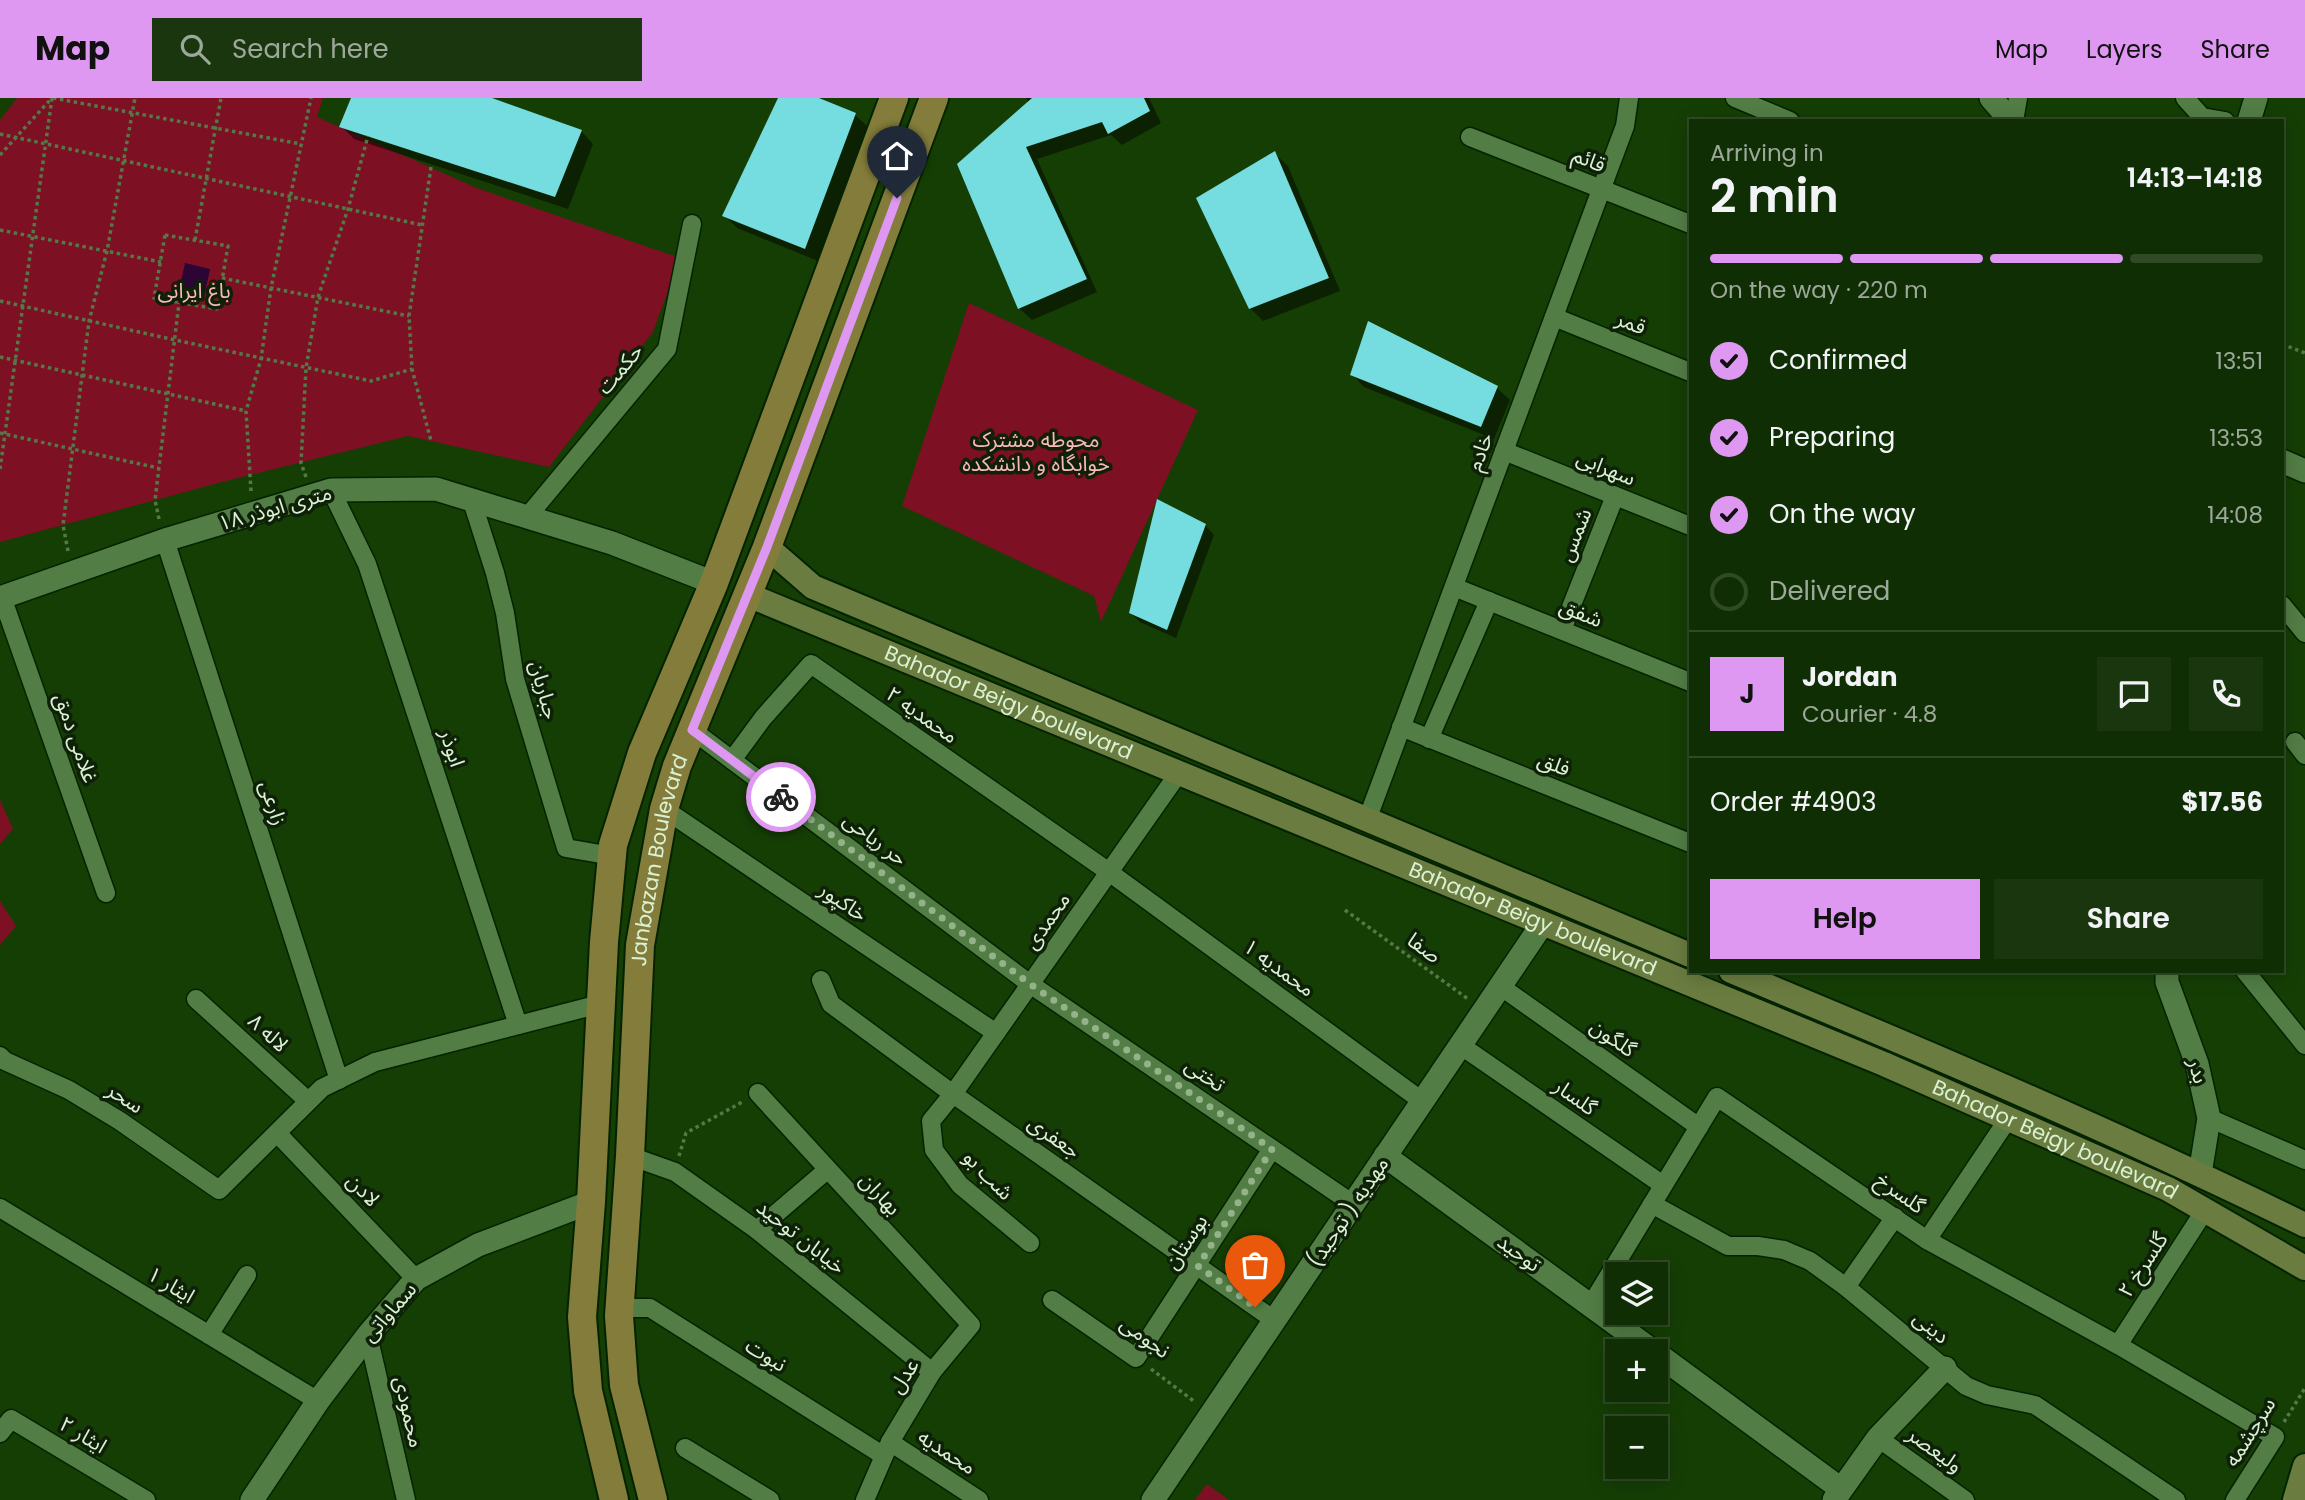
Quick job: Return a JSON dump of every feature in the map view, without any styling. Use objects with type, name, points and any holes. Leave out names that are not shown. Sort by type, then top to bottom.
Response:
[{"type":"main road","name":"Janbazan Boulevard","points":[[614,1500],[588,1391],[582,1317],[591,1202],[600,1004],[613,845],[642,753],[714,583],[894,98]]},
{"type":"main road","name":"Janbazan Boulevard","points":[[653,1500],[624,1385],[619,1308],[630,1156],[640,944],[664,809],[677,766],[767,547],[934,98]]},
{"type":"main road","name":"Bahador Beigy boulevard","points":[[767,547],[813,587],[1689,955]]},
{"type":"main road","name":"Bahador Beigy boulevard","points":[[748,595],[1884,1064],[2168,1189],[2305,1268]]},
{"type":"main road","points":[[1543,923],[1552,898]]},
{"type":"main road","name":"Bahador Beigy boulevard","points":[[1739,973],[1894,1038],[2200,1174],[2305,1225]]},
{"type":"main road","points":[[2295,1500],[2305,1466]]},
{"type":"street","name":"خادم","points":[[1367,820],[1625,125],[1629,98]]},
{"type":"street","points":[[1735,98],[1785,119]]},
{"type":"street","points":[[1991,98],[2011,119]]},
{"type":"street","points":[[2013,119],[2018,98]]},
{"type":"street","points":[[2185,98],[2202,117],[2214,119]]},
{"type":"street","points":[[2250,119],[2256,98]]},
{"type":"street","name":"قائم","points":[[1470,136],[1689,224]]},
{"type":"street","name":"حکمت","points":[[528,516],[667,349],[692,224]]},
{"type":"street","name":"قمر","points":[[1554,317],[1689,372]]},
{"type":"street","name":"سهرابی","points":[[1504,451],[1689,526]]},
{"type":"street","points":[[2284,462],[2305,471]]},
{"type":"street","name":"۱۸ متری ابوذر","points":[[1,598],[165,540],[322,493],[436,489],[612,542],[714,583]]},
{"type":"street","name":"ابوذر","points":[[322,493],[367,564],[519,1025]]},
{"type":"street","name":"شمس","points":[[1562,630],[1615,496]]},
{"type":"street","name":"جباریان","points":[[471,498],[501,600],[515,679],[566,848],[612,856]]},
{"type":"street","name":"زارعی","points":[[165,540],[339,1080]]},
{"type":"street","name":"شفق","points":[[1454,586],[1689,682]]},
{"type":"street","name":"غلامی دمق","points":[[1,598],[106,893]]},
{"type":"street","points":[[1429,738],[1489,601]]},
{"type":"street","points":[[2284,607],[2305,633]]},
{"type":"street","name":"محمدیه ۲","points":[[732,760],[811,664],[1109,872]]},
{"type":"street","name":"فلق","points":[[1401,727],[1689,843]]},
{"type":"street","name":"حر ریاحی","points":[[692,730],[1030,984]]},
{"type":"street","name":"محمدی","points":[[953,1094],[1178,774]]},
{"type":"street","name":"خاکپور","points":[[664,809],[996,1032]]},
{"type":"street","name":"محمدیه ۱","points":[[1109,872],[1422,1101]]},
{"type":"street","name":"مهدیه ( توحید)","points":[[1153,1500],[1543,923]]},
{"type":"street","name":"بدر","points":[[2167,973],[2167,982],[2197,1064],[2209,1118],[2200,1174]]},
{"type":"street","points":[[2247,973],[2305,1045]]},
{"type":"street","name":"جعفری","points":[[821,980],[831,1004],[953,1094],[1274,1320]]},
{"type":"street","name":"تختی","points":[[1030,984],[1353,1204]]},
{"type":"street","name":"گلگون","points":[[1500,986],[1699,1127]]},
{"type":"street","name":"لاله ۸","points":[[196,999],[308,1101]]},
{"type":"street","points":[[277,1133],[322,1088],[375,1062],[600,1004]]},
{"type":"street","name":"گلسار","points":[[1460,1045],[1663,1185]]},
{"type":"street","name":"سحر","points":[[0,1056],[5,1061],[69,1090],[120,1121],[219,1190],[277,1133]]},
{"type":"street","name":"بهاران","points":[[758,1093],[971,1325]]},
{"type":"street","name":"شب بو","points":[[953,1094],[931,1121],[934,1150],[960,1185],[1030,1243]]},
{"type":"street","name":"گلسرخ","points":[[1591,1305],[1717,1097],[1927,1240],[2119,1345],[2276,1437]]},
{"type":"street","points":[[2209,1118],[2305,1160]]},
{"type":"street","points":[[1927,1240],[2008,1119]]},
{"type":"street","name":"لادن","points":[[277,1133],[416,1279]]},
{"type":"street","name":"بوستان","points":[[1136,1358],[1272,1149]]},
{"type":"street","name":"خیابان توحید","points":[[630,1156],[675,1172],[757,1230],[932,1373]]},
{"type":"street","name":"توحید","points":[[1385,1156],[1637,1339]]},
{"type":"street","points":[[757,1230],[827,1170]]},
{"type":"street","name":"سماواتی","points":[[252,1500],[318,1401],[368,1335],[416,1279],[478,1245],[591,1202]]},
{"type":"street","name":"دینی","points":[[1652,1204],[1728,1246],[1758,1246],[1798,1254],[1846,1287],[1966,1386],[1987,1395],[2035,1405],[2176,1500]]},
{"type":"street","name":"ایثار ۱","points":[[0,1208],[318,1401]]},
{"type":"street","name":"گلسرخ ۲","points":[[2119,1345],[2205,1210]]},
{"type":"street","points":[[1846,1287],[1895,1217]]},
{"type":"street","points":[[209,1335],[247,1275]]},
{"type":"street","name":"نجومی","points":[[1052,1300],[1136,1358]]},
{"type":"street","name":"نبوت","points":[[619,1308],[650,1308],[887,1449]]},
{"type":"street","name":"عدل","points":[[865,1500],[887,1449],[932,1373],[971,1325]]},
{"type":"street","name":"محمودی","points":[[368,1335],[405,1500]]},
{"type":"street","name":"توحید","points":[[1668,1363],[1838,1494]]},
{"type":"street","points":[[1838,1494],[1878,1438],[1945,1368]]},
{"type":"street","name":"ایثار ۲","points":[[0,1433],[11,1419],[146,1500]]},
{"type":"street","name":"سرچشمه","points":[[2235,1500],[2276,1437]]},
{"type":"street","name":"ولیعصر","points":[[1878,1438],[1965,1500]]},
{"type":"street","points":[[685,1448],[770,1500]]},
{"type":"street","name":"محمدیه","points":[[887,1449],[979,1500]]},
{"type":"path","points":[[52,98],[302,144]]},
{"type":"path","points":[[0,155],[52,98]]},
{"type":"path","points":[[0,469],[2,434],[52,98]]},
{"type":"path","points":[[72,573],[63,525],[72,449],[84,375],[89,321],[107,251],[135,98]]},
{"type":"path","points":[[195,240],[221,98]]},
{"type":"path","points":[[254,513],[246,411],[261,359],[271,288],[311,98]]},
{"type":"path","points":[[0,134],[422,225]]},
{"type":"path","points":[[322,493],[300,463],[306,368],[318,297],[348,209],[368,136]]},
{"type":"path","points":[[431,167],[409,316],[412,369],[431,441]]},
{"type":"path","points":[[0,230],[161,262]]},
{"type":"path","points":[[165,235],[195,240],[228,246],[217,309],[154,298],[165,235]]},
{"type":"path","points":[[222,278],[409,316]]},
{"type":"path","points":[[0,301],[371,381],[412,369]]},
{"type":"path","points":[[165,540],[155,500],[179,303]]},
{"type":"path","points":[[2284,345],[2305,353]]},
{"type":"path","points":[[0,357],[246,411]]},
{"type":"path","points":[[2,434],[158,468]]},
{"type":"path","name":"صفا","points":[[1345,910],[1484,1011]]},
{"type":"path","points":[[675,1172],[686,1133],[758,1093]]},
{"type":"path","name":"نجومی","points":[[1136,1358],[1211,1414]]},
{"type":"path","name":"سرچشمه","points":[[2276,1437],[2305,1388]]},
{"type":"green space","name":"باغ ایرانی","points":[[17,98],[323,98],[317,117],[477,188],[680,258],[653,332],[549,467],[408,436],[222,482],[0,542],[0,120]]},
{"type":"green space","name":"محوطه مشترک خوابگاه و دانشکده","points":[[969,303],[1198,410],[1101,622],[1094,596],[902,506]]},
{"type":"green space","points":[[0,800],[13,829],[0,844]]},
{"type":"green space","points":[[0,901],[16,926],[0,945]]},
{"type":"green space","points":[[1207,1484],[1229,1500],[1195,1500]]},
{"type":"shaded area","points":[[185,263],[210,269],[203,301],[178,295]]},
{"type":"building","points":[[351,98],[492,98],[582,130],[555,197],[339,127]]},
{"type":"building","points":[[778,98],[819,98],[856,113],[805,249],[722,216]]},
{"type":"building","points":[[1032,98],[1144,98],[1150,111],[1108,134],[1102,122],[1026,147],[1087,279],[1018,309],[957,164]]},
{"type":"building","points":[[1275,151],[1329,278],[1249,309],[1196,198]]},
{"type":"building","points":[[1368,321],[1498,386],[1481,427],[1350,375]]},
{"type":"building","points":[[1157,499],[1206,524],[1167,630],[1129,613]]},
{"type":"way so far","points":[[781,797],[1030,984],[1272,1149],[1198,1266],[1255,1307]]},
{"type":"route","points":[[781,797],[692,730],[767,547],[897,198]]}]
